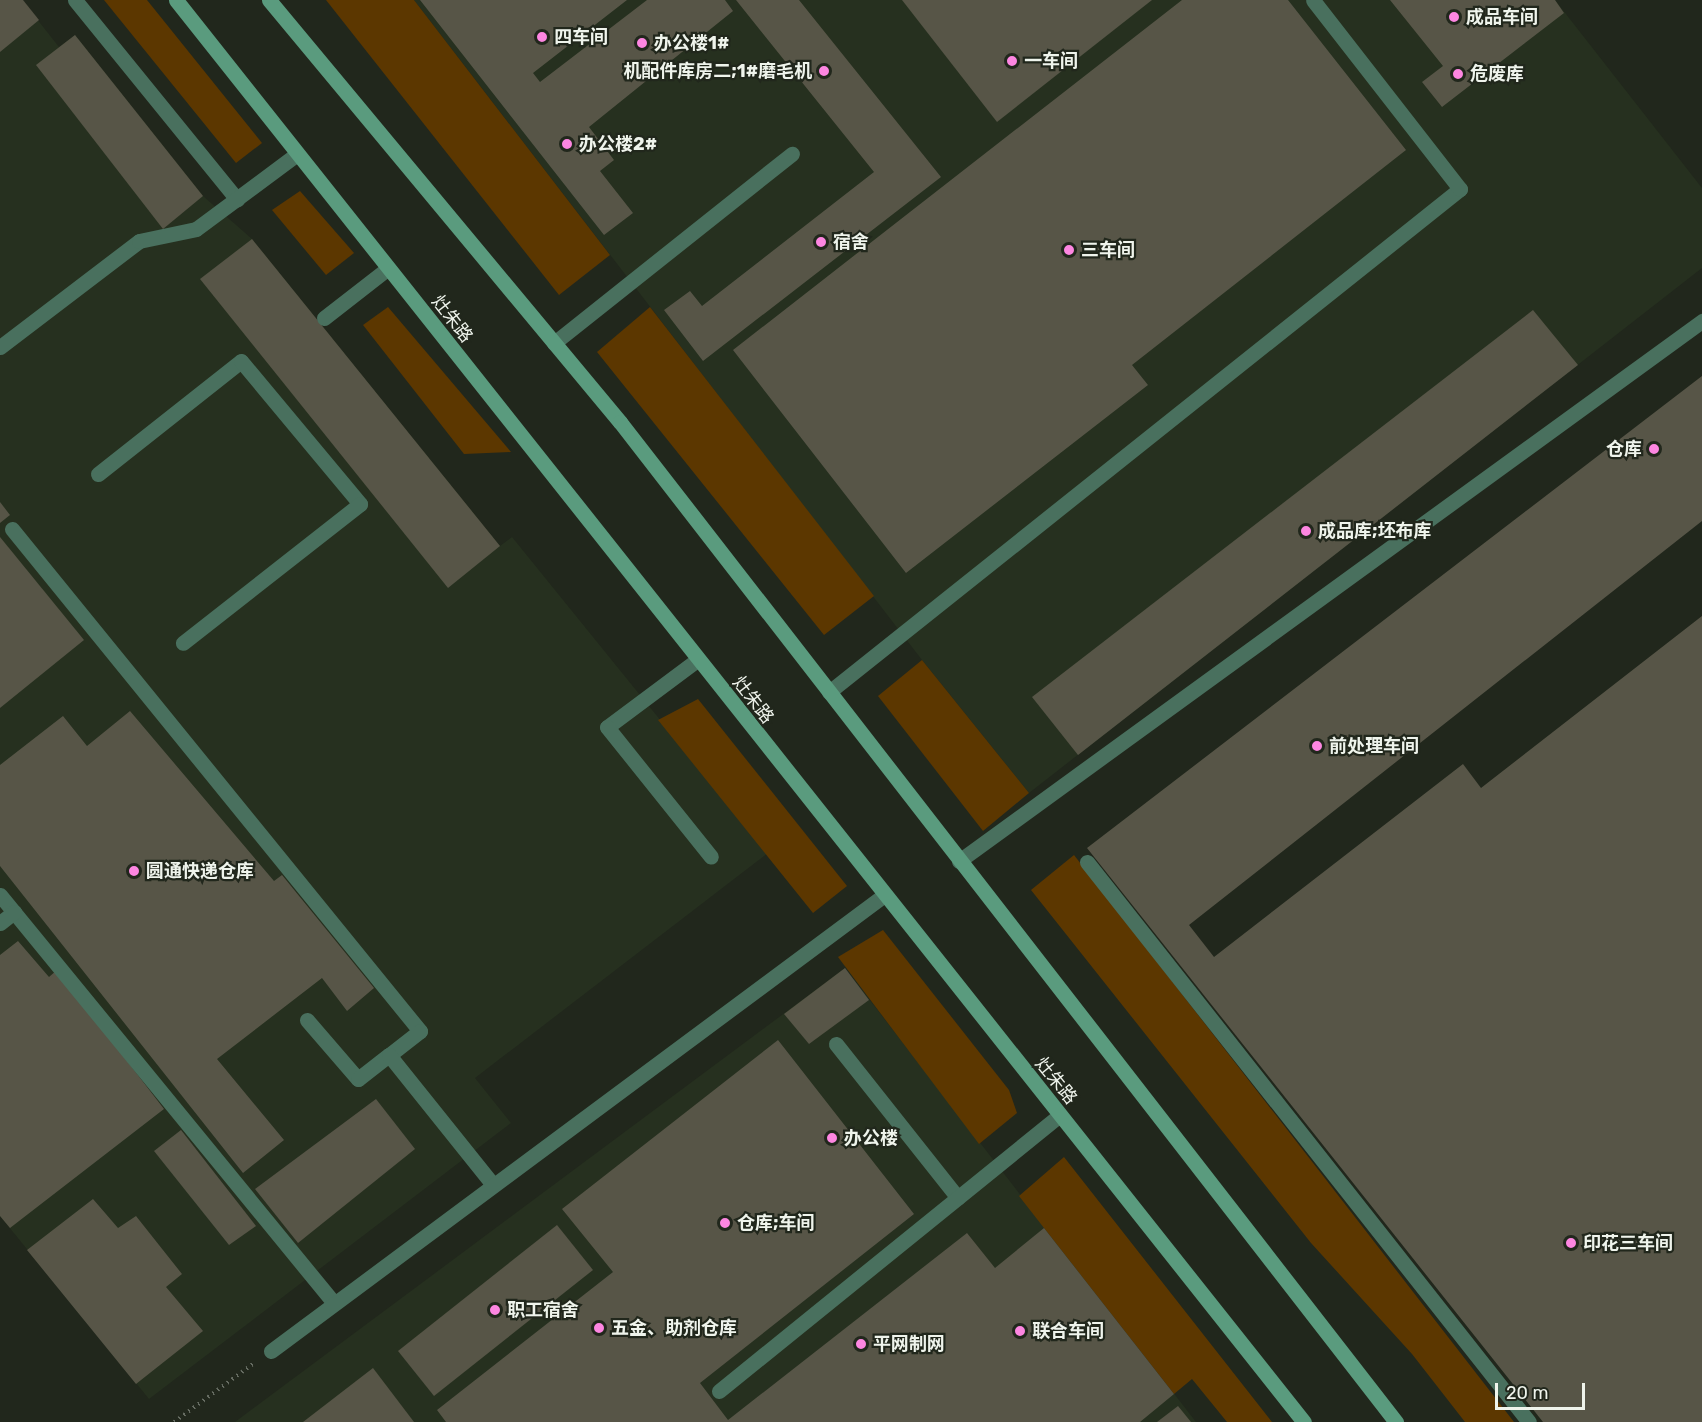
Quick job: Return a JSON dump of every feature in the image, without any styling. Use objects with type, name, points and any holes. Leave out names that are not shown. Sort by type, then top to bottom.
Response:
[{"type":"main road","name":"灶朱路","points":[[176,0],[883,896],[1304,1422]]},
{"type":"main road","points":[[269,0],[621,422],[1396,1422]]},
{"type":"lane","points":[[75,0],[237,199]]},
{"type":"lane","points":[[829,692],[1460,189],[1313,0]]},
{"type":"lane","points":[[0,347],[139,241],[196,229],[297,154]]},
{"type":"lane","points":[[554,343],[792,154]]},
{"type":"lane","points":[[324,318],[387,269]]},
{"type":"lane","points":[[959,861],[1702,321]]},
{"type":"lane","points":[[98,474],[241,361],[256,371],[360,504],[183,643]]},
{"type":"lane","points":[[12,530],[420,1030],[358,1079],[308,1020]]},
{"type":"lane","points":[[697,660],[607,727],[711,857]]},
{"type":"lane","points":[[1087,862],[1529,1422]]},
{"type":"lane","points":[[0,896],[334,1303]]},
{"type":"lane","points":[[271,1351],[883,896]]},
{"type":"lane","points":[[0,923],[14,912]]},
{"type":"lane","points":[[836,1044],[958,1198]]},
{"type":"lane","points":[[389,1055],[493,1185]]},
{"type":"lane","points":[[719,1391],[1059,1116]]},
{"type":"path","points":[[174,1422],[271,1351]]},
{"type":"shaded area","points":[[0,0],[22,0],[59,47],[75,35],[203,196],[252,239],[500,546],[512,537],[768,853],[475,1078],[511,1123],[149,1399],[0,1216]]},
{"type":"shaded area","points":[[104,0],[147,0],[262,143],[236,163]]},
{"type":"shaded area","points":[[326,0],[414,0],[610,255],[559,295]]},
{"type":"shaded area","points":[[414,0],[1555,0],[1702,188],[1702,268],[1029,793],[922,660]]},
{"type":"shaded area","points":[[300,191],[354,253],[326,275],[272,210]]},
{"type":"shaded area","points":[[388,307],[511,452],[464,454],[363,325]]},
{"type":"shaded area","points":[[650,307],[874,596],[824,635],[597,352]]},
{"type":"shaded area","points":[[922,660],[1029,793],[983,831],[878,696]]},
{"type":"shaded area","points":[[698,699],[847,886],[813,913],[658,720]]},
{"type":"shaded area","points":[[1074,855],[1514,1422],[1465,1422],[1412,1354],[1311,1243],[1031,890]]},
{"type":"shaded area","points":[[883,930],[1009,1090],[1017,1113],[979,1144],[838,957]]},
{"type":"shaded area","points":[[845,968],[1196,1422],[235,1422]]},
{"type":"shaded area","points":[[1064,1157],[1272,1422],[1227,1422],[1192,1379],[1174,1394],[1019,1196]]},
{"type":"building","points":[[0,0],[23,0],[39,20],[0,52]]},
{"type":"building","points":[[420,0],[627,0],[533,73],[540,82],[647,0],[725,0],[733,11],[589,127],[614,160],[600,171],[633,213],[604,235]]},
{"type":"building","points":[[736,0],[799,0],[941,177],[703,361],[664,310],[690,291],[702,306],[874,172]]},
{"type":"building","name":"一车间","points":[[902,0],[1152,0],[997,122]]},
{"type":"building","name":"三车间","points":[[1182,0],[1288,0],[1406,150],[1132,365],[1148,385],[906,573],[733,350]]},
{"type":"building","points":[[1390,0],[1555,0],[1564,13],[1442,107],[1422,82],[1443,66]]},
{"type":"building","points":[[75,35],[203,196],[163,229],[36,65]]},
{"type":"building","points":[[252,239],[500,546],[448,588],[200,279]]},
{"type":"building","name":"成品库;坯布库","points":[[1533,310],[1578,365],[1078,755],[1032,697]]},
{"type":"building","points":[[1702,376],[1702,521],[1189,925],[1214,957],[1463,764],[1481,788],[1702,616],[1702,1422],[1543,1422],[1087,848]]},
{"type":"building","points":[[0,502],[10,515],[0,523]]},
{"type":"building","points":[[0,537],[84,640],[0,708]]},
{"type":"building","points":[[130,711],[274,881],[282,875],[374,988],[347,1011],[322,978],[217,1059],[284,1140],[243,1173],[0,866],[0,765],[63,716],[87,746]]},
{"type":"building","points":[[18,941],[49,977],[57,970],[164,1109],[10,1228],[0,1216],[0,955]]},
{"type":"building","points":[[845,968],[869,1000],[809,1044],[784,1014]]},
{"type":"building","points":[[778,1040],[914,1214],[700,1383],[728,1420],[967,1233],[995,1268],[1044,1228],[1174,1394],[1140,1422],[446,1422],[437,1410],[613,1272],[562,1209]]},
{"type":"building","points":[[376,1099],[415,1149],[298,1243],[255,1189]]},
{"type":"building","points":[[181,1130],[256,1226],[229,1245],[154,1151]]},
{"type":"building","points":[[93,1199],[118,1228],[136,1216],[182,1274],[166,1287],[203,1331],[136,1384],[27,1250]]},
{"type":"building","name":"职工宿舍","points":[[557,1225],[593,1270],[434,1396],[398,1351]]},
{"type":"building","points":[[373,1368],[414,1422],[303,1422]]},
{"type":"building","points":[[1178,1406],[1191,1422],[1157,1422]]},
{"type":"place","name":"成品车间","points":[[1454,17]]},
{"type":"place","name":"四车间","points":[[542,37]]},
{"type":"place","name":"办公楼1#","points":[[642,43]]},
{"type":"place","name":"一车间","points":[[1012,61]]},
{"type":"place","name":"机配件库房二;1#磨毛机","points":[[824,71]]},
{"type":"place","name":"危废库","points":[[1458,74]]},
{"type":"place","name":"办公楼2#","points":[[567,144]]},
{"type":"place","name":"宿舍","points":[[821,242]]},
{"type":"place","name":"三车间","points":[[1069,250]]},
{"type":"place","name":"仓库","points":[[1654,449]]},
{"type":"place","name":"成品库;坯布库","points":[[1306,531]]},
{"type":"place","name":"前处理车间","points":[[1317,746]]},
{"type":"place","name":"圆通快递仓库","points":[[134,871]]},
{"type":"place","name":"办公楼","points":[[832,1138]]},
{"type":"place","name":"仓库;车间","points":[[725,1223]]},
{"type":"place","name":"印花三车间","points":[[1571,1243]]},
{"type":"place","name":"职工宿舍","points":[[495,1310]]},
{"type":"place","name":"五金、助剂仓库","points":[[599,1328]]},
{"type":"place","name":"联合车间","points":[[1020,1331]]},
{"type":"place","name":"平网制网","points":[[861,1344]]}]
